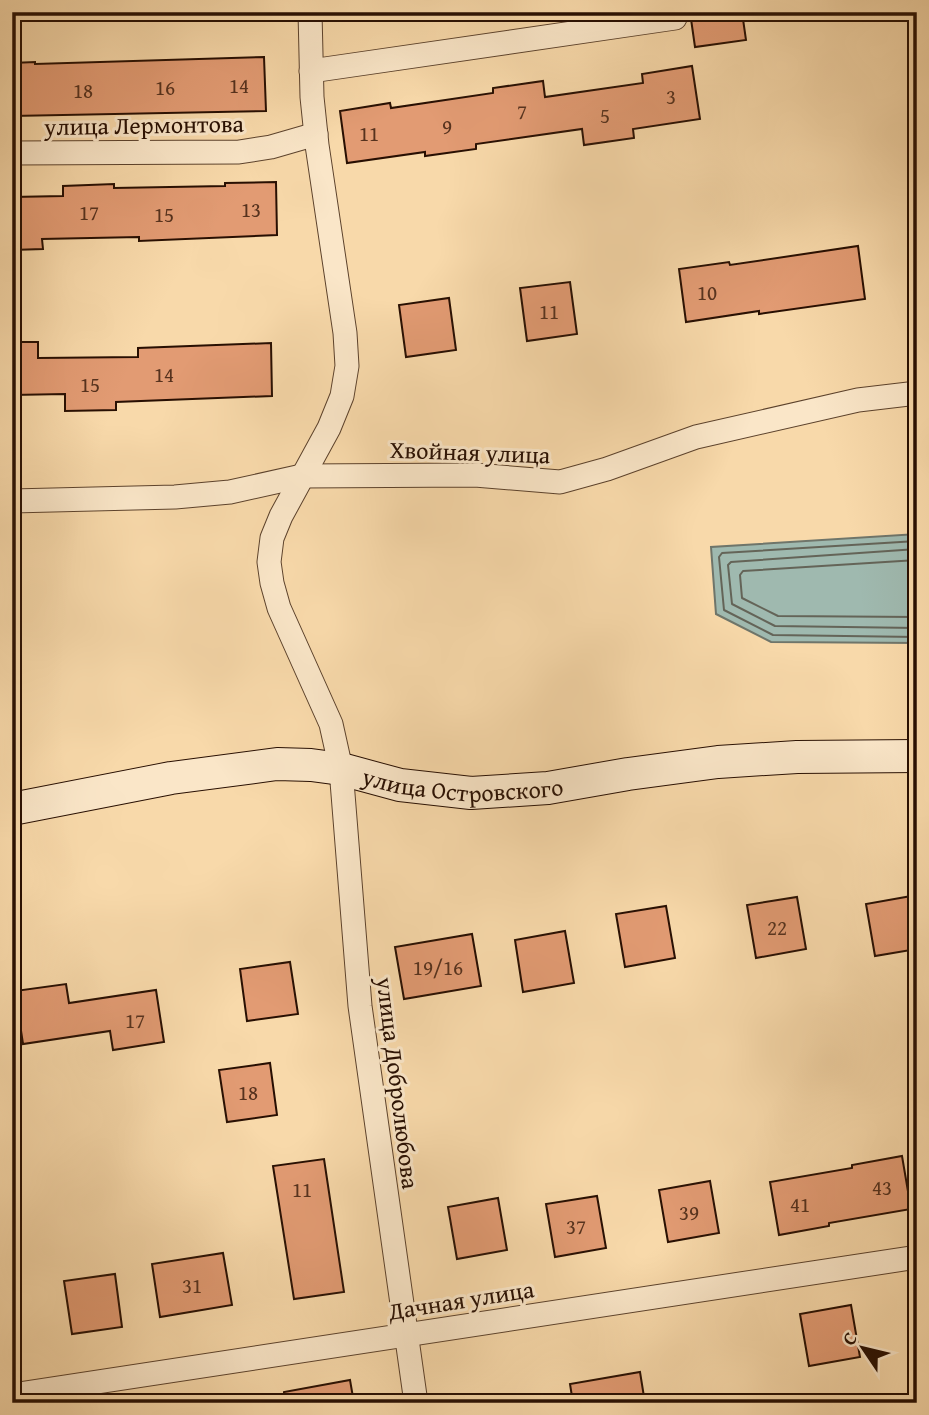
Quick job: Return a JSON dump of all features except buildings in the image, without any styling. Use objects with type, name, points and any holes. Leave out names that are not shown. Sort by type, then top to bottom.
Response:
[{"type":"street","name":"улица Добролюбова","points":[[310,12],[316,134],[348,366],[342,396],[329,428],[281,516],[272,538],[269,562],[272,583],[283,618],[331,724],[341,769],[360,1006],[416,1403]]},
{"type":"street","points":[[311,71],[675,18]]},
{"type":"street","name":"улица Лермонтова","points":[[12,153],[239,152],[271,147],[316,134]]},
{"type":"street","name":"Хвойная улица","points":[[12,501],[175,498],[230,492],[302,477],[475,475],[560,482],[607,469],[696,437],[858,400],[917,393]]},
{"type":"street","name":"улица Островского","points":[[12,810],[171,778],[242,768],[311,765],[435,790],[498,792],[548,788],[651,770],[718,762],[797,757],[917,756]]},
{"type":"street","name":"Дачная улица","points":[[12,1395],[917,1257]]},
{"type":"water","points":[[917,534],[917,643],[771,642],[716,614],[711,547]]}]
